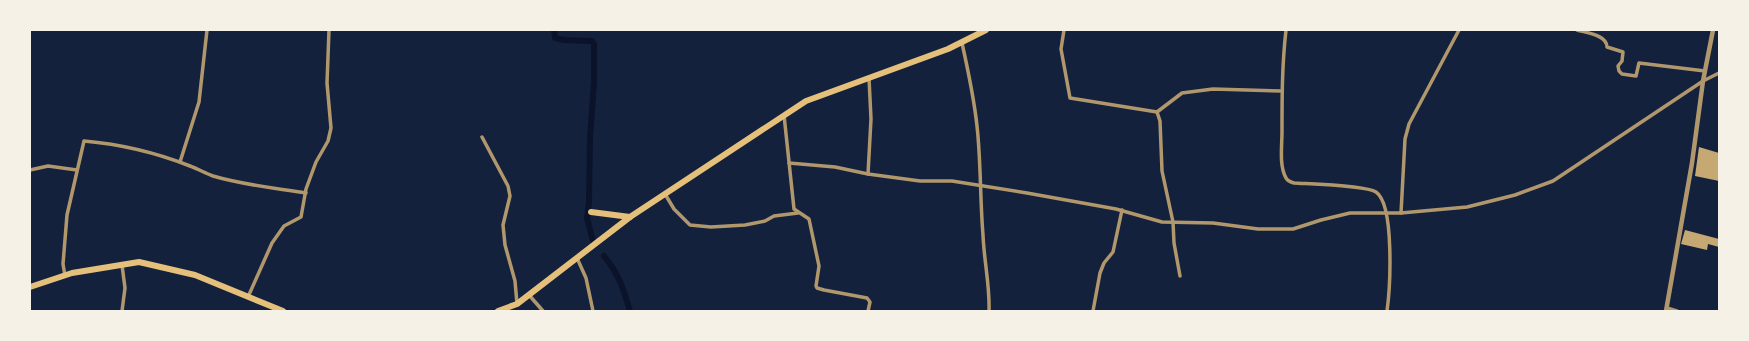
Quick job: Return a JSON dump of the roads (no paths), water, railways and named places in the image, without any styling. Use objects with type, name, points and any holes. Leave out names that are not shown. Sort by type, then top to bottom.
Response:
[{"type":"highway","points":[[498,311],[517,304],[630,217],[806,101],[948,49],[986,30]]},
{"type":"highway","points":[[591,212],[630,217]]},
{"type":"highway","points":[[30,287],[64,276],[139,262],[195,275],[282,311]]},
{"type":"street","points":[[180,162],[199,102],[207,30]]},
{"type":"street","points":[[248,297],[272,243],[284,226],[300,217],[316,162],[328,140],[331,128],[328,83],[328,30]]},
{"type":"street","points":[[1064,30],[1061,49],[1070,98],[1157,112],[1182,93],[1213,89],[1281,91]]},
{"type":"street","points":[[1286,30],[1282,64],[1281,91],[1282,159],[1286,178],[1288,181],[1343,186],[1373,191],[1382,198],[1386,213],[1390,247],[1390,290],[1387,311]]},
{"type":"street","points":[[1401,213],[1405,139],[1408,124],[1459,30]]},
{"type":"street","points":[[1577,30],[1604,38],[1607,43],[1607,47],[1623,52],[1622,61],[1618,66],[1619,71],[1622,74],[1636,76],[1639,63],[1705,70]]},
{"type":"street","points":[[1678,311],[1666,310],[1692,163],[1703,81],[1713,30]]},
{"type":"street","points":[[962,43],[977,127],[979,186],[989,311]]},
{"type":"street","points":[[790,163],[835,167],[868,174],[920,181],[952,181],[1122,210],[1162,222],[1213,223],[1258,229],[1293,230],[1321,220],[1350,213],[1401,213],[1467,207],[1515,195],[1553,181],[1703,81],[1719,73]]},
{"type":"street","points":[[868,174],[871,118],[869,78]]},
{"type":"street","points":[[1157,112],[1160,121],[1162,171],[1173,222],[1174,243],[1180,276]]},
{"type":"street","points":[[784,115],[794,210],[809,219],[819,266],[816,286],[817,288],[868,298],[870,302],[868,311]]},
{"type":"street","points":[[482,137],[508,186],[510,196],[503,225],[505,245],[515,282],[517,304]]},
{"type":"street","points":[[64,276],[64,234],[84,141],[121,147],[180,162],[212,175],[234,181],[306,193]]},
{"type":"street","points":[[30,170],[48,166],[77,170]]},
{"type":"street","points":[[665,194],[674,209],[690,225],[711,227],[745,225],[765,222],[774,216],[799,213]]},
{"type":"street","points":[[1093,311],[1100,273],[1104,263],[1114,252],[1122,210]]},
{"type":"street","points":[[577,258],[586,278],[593,311]]},
{"type":"street","points":[[122,265],[125,288],[122,311]]},
{"type":"street","points":[[529,295],[543,311]]},
{"type":"waterway","points":[[554,30],[555,38],[564,40],[592,41],[594,44],[594,82],[587,218],[593,241]]},
{"type":"waterway","points":[[604,256],[620,282],[630,311]]}]
